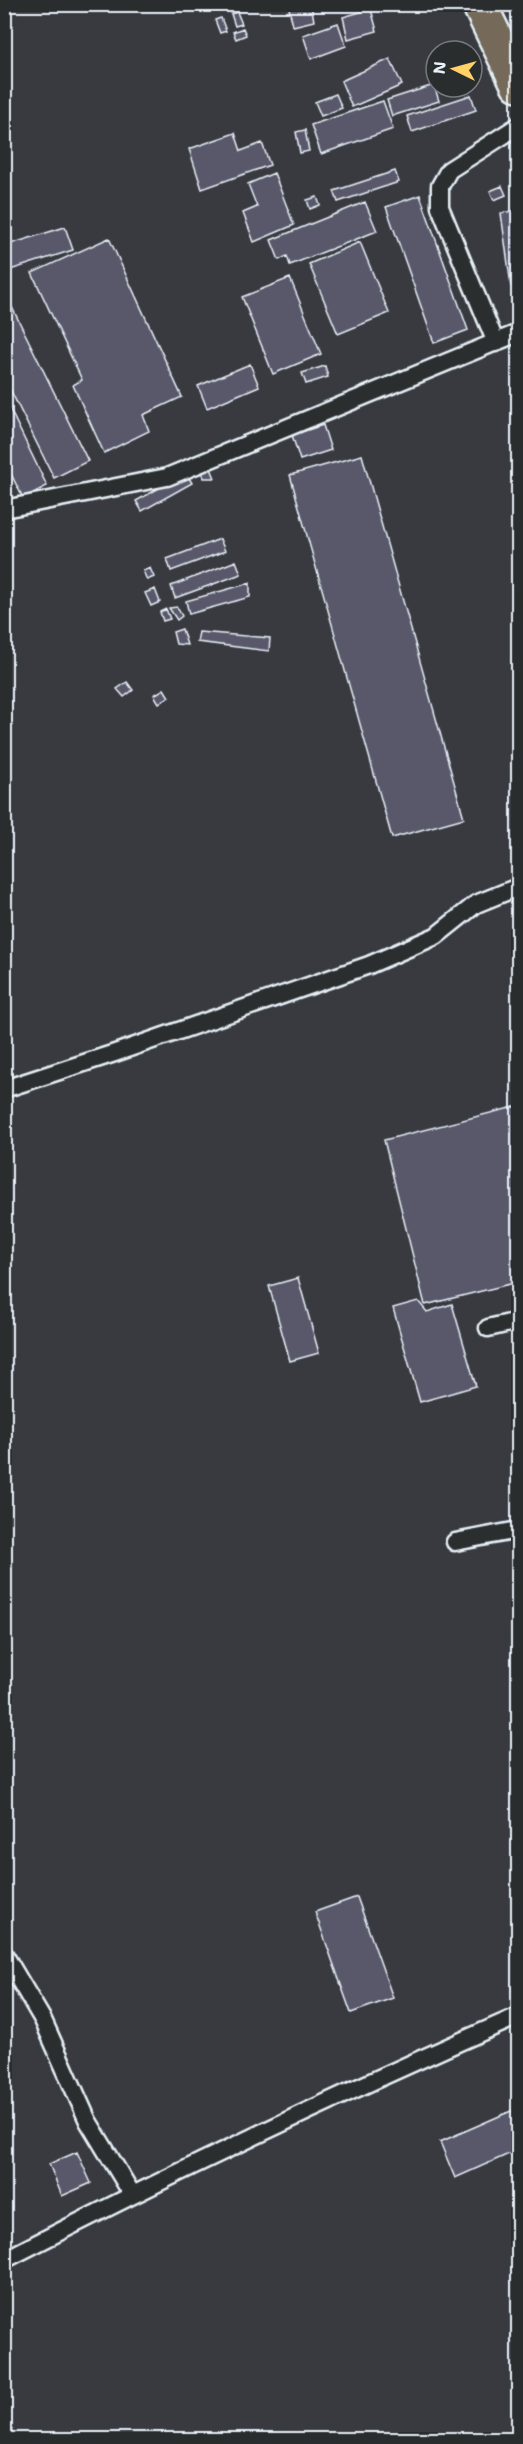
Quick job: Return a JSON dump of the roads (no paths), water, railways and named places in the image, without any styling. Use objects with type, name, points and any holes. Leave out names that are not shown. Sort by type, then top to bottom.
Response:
[{"type":"main road","points":[[479,4],[519,84]]},
{"type":"lane","points":[[496,343],[440,207],[440,186],[449,170],[519,126]]},
{"type":"lane","points":[[4,509],[167,477],[519,333]]},
{"type":"lane","points":[[4,1089],[369,965],[436,936],[476,904],[519,887]]},
{"type":"lane","points":[[488,1328],[519,1321]]},
{"type":"lane","points":[[455,1542],[519,1530]]},
{"type":"lane","points":[[4,1954],[43,2020],[88,2121],[132,2194]]},
{"type":"lane","points":[[4,2260],[132,2194],[391,2072],[519,2016]]}]
